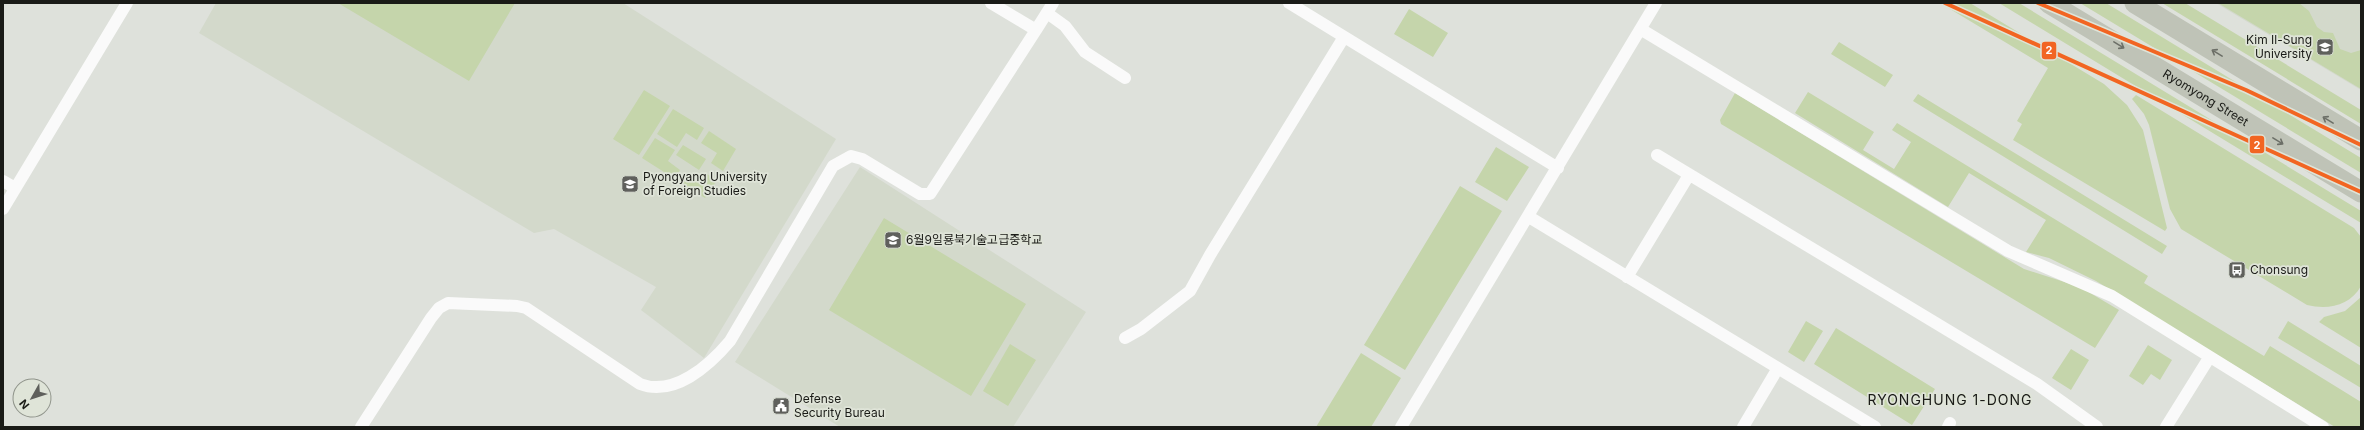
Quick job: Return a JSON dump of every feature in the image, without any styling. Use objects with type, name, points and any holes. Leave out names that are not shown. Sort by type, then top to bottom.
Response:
[{"type":"highway","name":"Ryomyong Street","points":[[2050,3],[2361,192]]},
{"type":"highway","points":[[2135,3],[2361,140]]},
{"type":"street","points":[[3,209],[127,3]]},
{"type":"street","points":[[991,3],[1036,30]]},
{"type":"street","points":[[1288,3],[1558,168]]},
{"type":"street","points":[[1401,427],[1642,30],[1656,3]]},
{"type":"street","points":[[361,427],[431,318],[439,308],[448,303],[517,306],[526,308],[640,384],[649,387],[659,388],[670,386],[703,369],[716,358],[730,341],[833,166],[841,160],[851,156],[862,159],[920,194],[930,194],[1050,8],[1085,52],[1125,78]]},
{"type":"street","points":[[1642,30],[2008,251],[2112,296],[2209,358],[2323,427]]},
{"type":"street","points":[[1125,338],[1141,329],[1190,291],[1198,280],[1210,255],[1344,37]]},
{"type":"street","points":[[1657,155],[2037,384],[2097,427]]},
{"type":"street","points":[[1627,277],[1689,175]]},
{"type":"street","points":[[3,181],[15,188]]},
{"type":"street","points":[[1529,217],[1875,427]]},
{"type":"street","points":[[2166,427],[2209,358]]},
{"type":"street","points":[[1742,427],[1778,368]]},
{"type":"shaded area","name":"Pyongyang University of Foreign Studies","points":[[216,3],[623,3],[836,139],[704,358],[641,310],[656,287],[554,229],[534,233],[199,33]]},
{"type":"shaded area","name":"Kim Il-Sung University","points":[[2216,3],[2361,3],[2361,90]]},
{"type":"shaded area","name":"6월9일룡북기술고급중학교","points":[[860,167],[1086,312],[1013,427],[840,427],[735,362]]},
{"type":"green space","points":[[338,3],[515,3],[469,81]]},
{"type":"green space","points":[[1940,3],[1970,3],[2104,84],[2127,105],[2143,130],[2167,228],[2165,231],[2013,140],[2022,124],[2017,121],[2048,68]]},
{"type":"green space","points":[[1999,3],[2019,3],[2361,211],[2361,223]]},
{"type":"green space","points":[[2080,3],[2106,3],[2361,158],[2361,173]]},
{"type":"green space","points":[[2162,3],[2185,3],[2361,110],[2361,124]]},
{"type":"green space","name":"Kim Il-Sung University","points":[[2218,3],[2299,3],[2309,11],[2317,27],[2324,32],[2333,33],[2340,49],[2351,53],[2361,50],[2361,89]]},
{"type":"green space","points":[[1409,9],[1448,33],[1433,57],[1394,34]]},
{"type":"green space","points":[[1839,42],[1893,75],[1885,87],[1831,54]]},
{"type":"green space","points":[[644,90],[670,106],[639,155],[613,139]]},
{"type":"green space","points":[[1808,92],[1874,132],[1863,150],[1894,169],[1911,142],[1892,130],[1897,123],[2148,276],[2144,283],[2264,356],[2270,346],[2361,402],[2361,427],[2335,427],[2096,281],[2049,258],[2026,252],[2046,220],[1969,173],[1948,207],[1795,113]]},
{"type":"green space","points":[[1735,93],[2024,269],[2080,287],[2119,310],[2095,348],[1721,124],[1720,120]]},
{"type":"green space","points":[[1918,94],[2167,246],[2162,254],[1913,101]]},
{"type":"green space","points":[[2136,95],[2354,228],[2361,237],[2361,286],[2356,293],[2345,302],[2338,305],[2323,307],[2307,305],[2181,229],[2170,209],[2149,125],[2144,114],[2132,99]]},
{"type":"green space","points":[[673,109],[704,128],[697,140],[686,133],[677,147],[657,134]]},
{"type":"green space","points":[[709,131],[736,149],[723,171],[711,163],[717,153],[701,143]]},
{"type":"green space","points":[[655,138],[675,150],[668,161],[680,170],[675,179],[642,158]]},
{"type":"green space","points":[[683,145],[706,159],[699,170],[676,155]]},
{"type":"green space","points":[[1496,147],[1529,167],[1507,201],[1475,182]]},
{"type":"green space","points":[[685,173],[699,182],[705,173],[717,180],[705,198],[679,182]]},
{"type":"green space","points":[[1460,186],[1502,211],[1405,370],[1364,345]]},
{"type":"green space","points":[[884,218],[1026,304],[971,396],[829,310]]},
{"type":"green space","points":[[2361,297],[2361,348],[2319,322],[2324,317],[2345,311]]},
{"type":"green space","points":[[1806,321],[1823,331],[1804,362],[1788,352]]},
{"type":"green space","points":[[2288,321],[2361,366],[2361,388],[2278,338]]},
{"type":"green space","points":[[1836,328],[1935,389],[1912,425],[1814,364]]},
{"type":"green space","points":[[1010,344],[1036,360],[1008,406],[983,391]]},
{"type":"green space","points":[[2148,345],[2172,360],[2160,380],[2151,374],[2143,385],[2129,376]]},
{"type":"green space","points":[[2071,349],[2089,360],[2071,390],[2052,378]]},
{"type":"green space","points":[[1361,353],[1401,378],[1371,427],[1316,427]]},
{"type":"transit line","name":"2","points":[[1945,3],[2361,192]]},
{"type":"transit line","name":"2","points":[[2038,3],[2246,90],[2361,145]]},
{"type":"place","name":"Kim Il-Sung University","points":[[2325,47]]},
{"type":"place","name":"Pyongyang University of Foreign Studies","points":[[630,184]]},
{"type":"place","name":"6월9일룡북기술고급중학교","points":[[893,240]]},
{"type":"place","name":"Chonsung","points":[[2237,270]]},
{"type":"place","name":"Defense Security Bureau","points":[[781,406]]},
{"type":"district","name":"RYONGHUNG 1-DONG","points":[[1950,400]]}]
